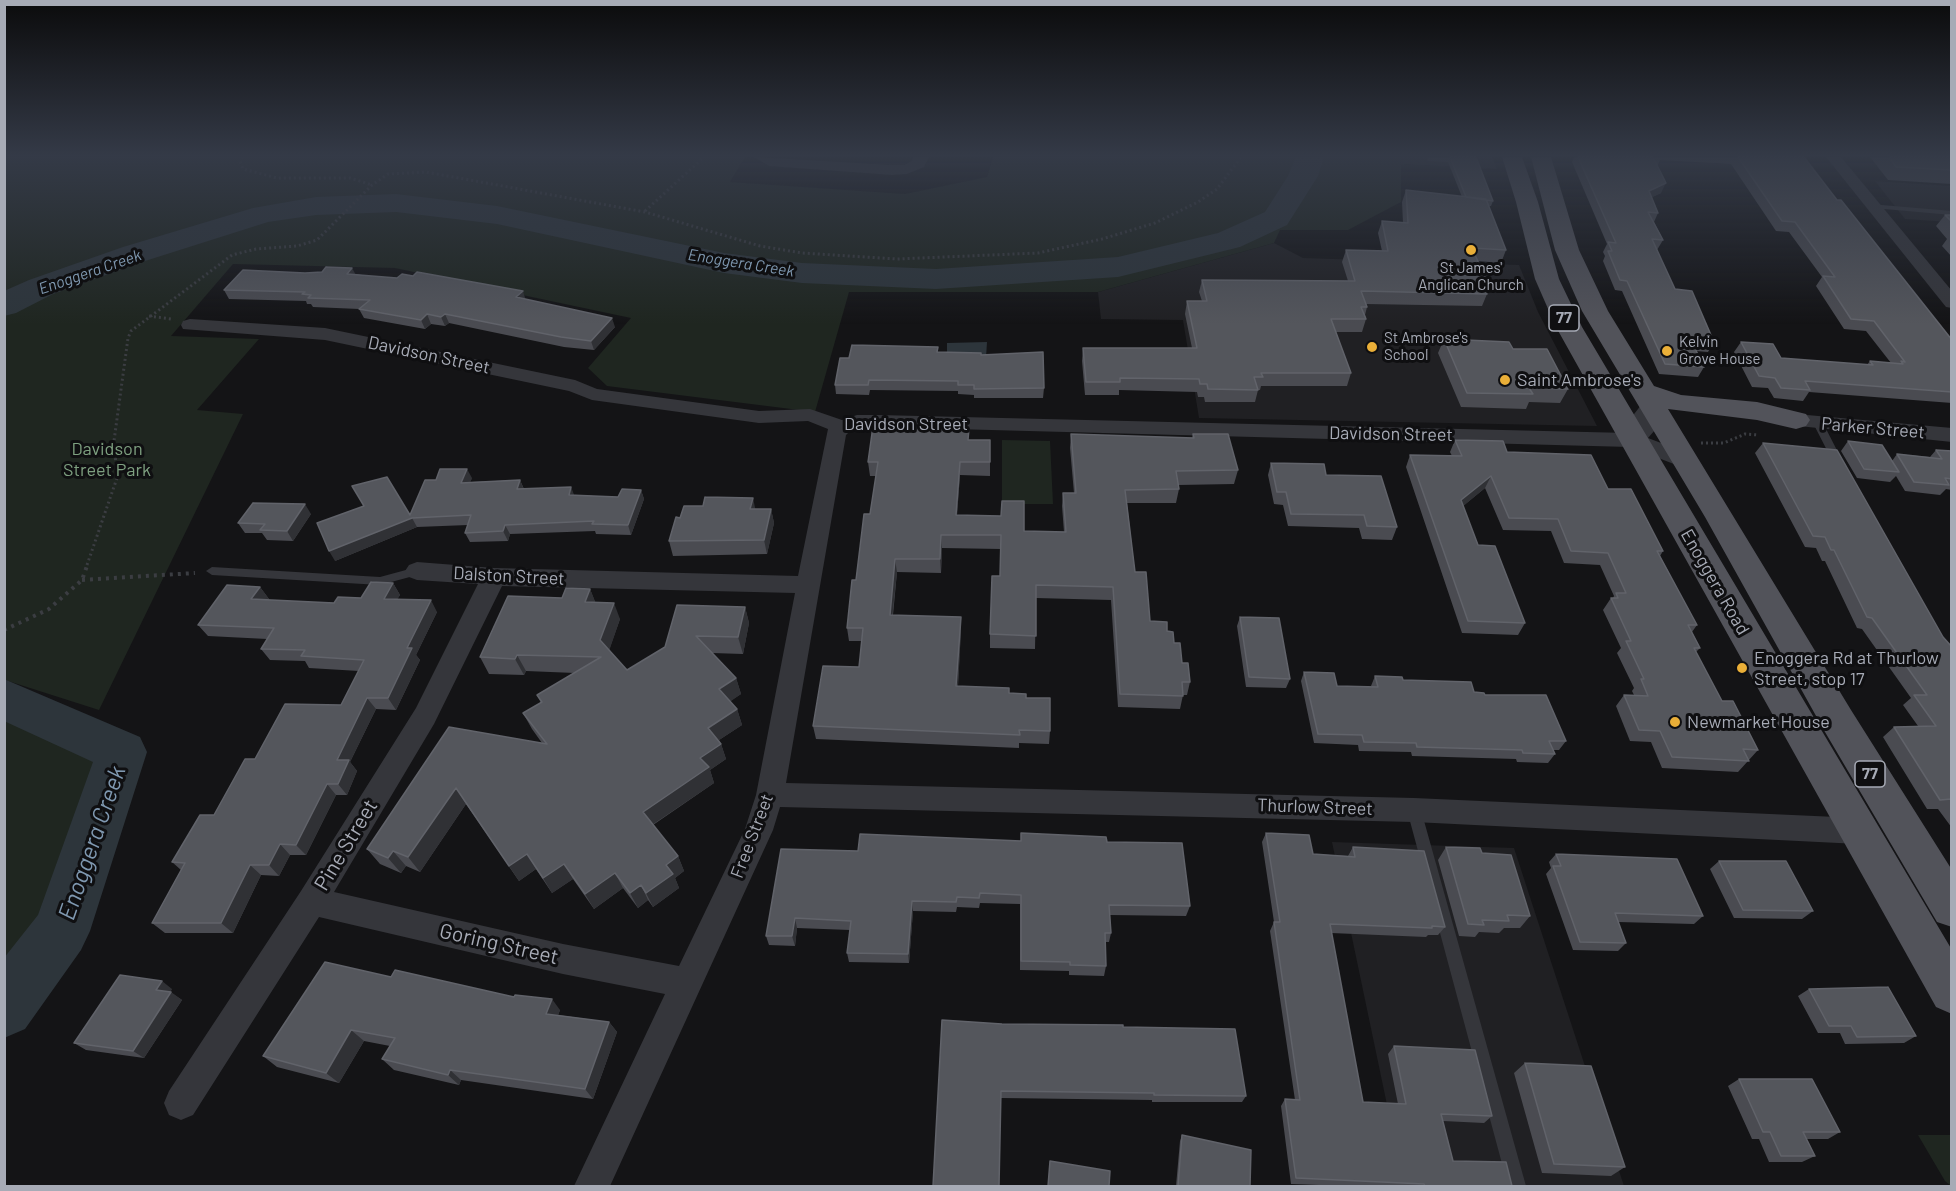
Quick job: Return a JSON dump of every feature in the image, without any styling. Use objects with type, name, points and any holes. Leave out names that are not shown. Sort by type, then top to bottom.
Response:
[{"type":"main road","name":"Enoggera Road","points":[[1530,213],[1547,279],[1556,303],[1952,992]]},
{"type":"main road","name":"Enoggera Road","points":[[1558,213],[1576,273],[1595,311],[1648,398],[1692,452],[1838,722],[1952,908]]},
{"type":"main road","points":[[1648,398],[1757,411],[1807,422]]},
{"type":"street","points":[[1878,213],[1952,303]]},
{"type":"street","name":"Davidson Street","points":[[190,325],[324,334],[575,386],[592,394],[759,417],[810,415],[842,427],[857,421],[878,421],[1633,440],[1692,452]]},
{"type":"street","points":[[1633,440],[1645,430],[1641,418],[1648,398]]},
{"type":"street","name":"Parker Street","points":[[1807,422],[1952,435]]},
{"type":"street","name":"Free Street","points":[[592,1186],[759,830],[770,795],[836,433],[842,427]]},
{"type":"street","name":"Dalston Street","points":[[417,571],[494,577],[807,585]]},
{"type":"street","name":"Pine Street","points":[[181,1103],[312,901],[424,716],[494,577]]},
{"type":"street","name":"Thurlow Street","points":[[770,795],[1413,810],[1859,831]]},
{"type":"street","name":"Goring Street","points":[[312,901],[563,959],[687,982]]},
{"type":"lane","points":[[1807,422],[1845,473]]},
{"type":"lane","name":"Dalston Street","points":[[212,571],[380,581],[417,571]]},
{"type":"lane","points":[[1413,810],[1517,1186]]},
{"type":"path","points":[[4,630],[49,609],[82,580],[117,478],[114,441],[128,338],[138,324],[232,255],[256,249],[310,244],[324,234],[345,213]]},
{"type":"path","points":[[648,213],[671,218],[723,237],[802,254],[897,259],[1038,253],[1074,247],[1155,223],[1178,213]]},
{"type":"path","points":[[1692,452],[1745,434],[1766,436]]},
{"type":"path","points":[[82,580],[212,571]]},
{"type":"shaded area","points":[[1900,213],[1951,213],[1951,222],[1905,219]]},
{"type":"shaded area","name":"St Ambrose's School","points":[[1274,243],[1303,258],[1519,265],[1538,312],[1597,426],[1199,418],[1183,320],[1101,319],[1098,292]]},
{"type":"shaded area","points":[[987,342],[986,358],[947,357],[947,343]]},
{"type":"shaded area","points":[[1332,842],[1514,848],[1624,1186],[1404,1186]]},
{"type":"green space","name":"Davidson Street Park","points":[[5,213],[1381,213],[1348,230],[1280,230],[1274,243],[1098,292],[849,292],[815,412],[607,386],[588,368],[631,318],[395,268],[233,264],[171,336],[259,339],[197,410],[243,414],[99,710],[5,680]]},
{"type":"green space","points":[[1002,440],[1050,441],[1053,504],[1002,504]]},
{"type":"green space","points":[[4,699],[122,752],[61,931],[5,1008]]},
{"type":"green space","points":[[1918,1135],[1951,1135],[1951,1186],[1945,1181]]},
{"type":"building","points":[[1407,213],[1491,213],[1506,250],[1472,248],[1488,284],[1482,283],[1487,294],[1361,291],[1367,307],[1361,307],[1366,319],[1331,319],[1351,373],[1261,373],[1263,377],[1254,377],[1258,390],[1208,389],[1207,384],[1200,384],[1199,379],[1120,378],[1120,382],[1086,382],[1083,348],[1197,348],[1187,301],[1207,301],[1202,280],[1355,281],[1346,250],[1388,251],[1382,221],[1408,223]]},
{"type":"building","points":[[1603,213],[1648,213],[1663,240],[1652,239],[1675,289],[1692,291],[1714,342],[1691,340],[1704,367],[1665,364],[1627,281],[1620,280],[1608,251],[1612,251],[1608,242],[1616,243]]},
{"type":"building","points":[[1776,213],[1851,213],[1952,340],[1952,392],[1805,381],[1810,390],[1781,388],[1775,378],[1759,376],[1741,342],[1773,344],[1781,358],[1873,365],[1870,361],[1903,364],[1901,361],[1905,362],[1874,321],[1851,319],[1823,276],[1835,277],[1795,222],[1782,221]]},
{"type":"building","points":[[1945,215],[1952,215],[1952,222]]},
{"type":"building","points":[[326,267],[352,268],[347,274],[397,278],[402,274],[413,276],[417,272],[523,291],[516,297],[612,318],[591,341],[445,314],[441,317],[427,314],[421,320],[359,309],[370,300],[308,298],[311,295],[302,294],[305,292],[224,290],[243,270],[305,273],[322,272]]},
{"type":"building","name":"Saint Ambrose's","points":[[1444,339],[1509,342],[1513,349],[1547,349],[1568,389],[1529,388],[1533,394],[1467,393]]},
{"type":"building","points":[[852,345],[938,347],[937,352],[981,353],[981,355],[1043,352],[1044,388],[974,389],[974,385],[958,385],[958,381],[869,380],[868,385],[835,385],[840,358],[849,358]]},
{"type":"building","points":[[873,426],[969,428],[968,440],[990,440],[990,462],[960,462],[956,515],[1001,516],[1002,501],[1024,501],[1024,531],[1066,532],[1063,493],[1076,493],[1071,434],[1194,438],[1193,434],[1228,434],[1238,470],[1176,471],[1179,489],[1125,490],[1135,572],[1146,572],[1150,621],[1167,622],[1167,631],[1173,632],[1174,643],[1180,643],[1182,663],[1188,663],[1190,682],[1182,682],[1183,696],[1120,694],[1113,587],[1036,585],[1036,636],[990,634],[992,576],[1000,576],[1001,535],[941,535],[940,559],[895,559],[890,615],[961,617],[956,686],[1009,688],[1009,693],[1026,694],[1026,698],[1050,698],[1050,731],[1019,730],[1020,735],[813,726],[823,666],[859,667],[863,628],[847,628],[852,580],[856,580],[864,514],[870,514],[878,462],[868,462]]},
{"type":"building","points":[[1455,440],[1503,441],[1507,452],[1591,455],[1608,489],[1631,489],[1663,551],[1657,551],[1697,625],[1688,625],[1700,648],[1694,648],[1722,701],[1733,701],[1758,750],[1743,749],[1749,761],[1672,757],[1660,731],[1639,730],[1624,695],[1648,696],[1641,679],[1644,679],[1626,641],[1631,641],[1611,598],[1618,598],[1616,593],[1626,593],[1608,553],[1571,551],[1558,519],[1509,518],[1491,476],[1461,500],[1478,545],[1495,546],[1525,623],[1468,621],[1410,455],[1462,456]]},
{"type":"building","points":[[1848,441],[1882,445],[1899,472],[1864,469]]},
{"type":"building","points":[[1763,443],[1837,450],[1943,637],[1952,647],[1952,800],[1940,800],[1894,727],[1936,726],[1914,695],[1927,695],[1872,618],[1867,617],[1834,550],[1831,550],[1825,537],[1813,536]]},
{"type":"building","points":[[1936,450],[1952,451],[1952,479],[1945,478],[1949,485],[1914,482],[1897,454],[1942,459]]},
{"type":"building","points":[[1271,463],[1324,464],[1326,475],[1381,476],[1397,527],[1367,526],[1364,515],[1291,514],[1286,492],[1277,492]]},
{"type":"building","points":[[440,469],[467,469],[461,483],[520,480],[517,489],[571,487],[569,495],[618,497],[622,489],[641,490],[628,525],[592,524],[594,521],[505,525],[503,531],[465,533],[471,515],[412,518],[329,551],[317,523],[364,506],[352,486],[387,477],[410,515],[425,480],[436,480]]},
{"type":"building","points":[[705,497],[753,498],[750,509],[771,509],[764,540],[669,541],[676,517],[680,518],[684,506],[703,506]]},
{"type":"building","points":[[253,503],[305,504],[287,531],[260,530],[265,524],[238,523]]},
{"type":"building","points":[[371,582],[393,583],[384,599],[431,600],[407,648],[412,648],[388,698],[367,698],[337,760],[349,760],[338,784],[327,784],[296,845],[280,844],[269,865],[250,865],[221,923],[152,923],[185,863],[172,862],[200,815],[214,815],[245,759],[255,759],[285,704],[341,705],[364,660],[301,656],[305,650],[261,649],[274,628],[198,625],[227,585],[260,587],[251,599],[334,603],[338,597],[361,598]]},
{"type":"building","points":[[566,588],[590,589],[585,602],[614,603],[600,640],[627,670],[665,647],[677,605],[745,607],[738,637],[696,636],[736,678],[719,689],[737,709],[708,728],[721,744],[700,758],[709,767],[643,812],[678,856],[666,865],[673,874],[646,893],[641,885],[630,893],[615,873],[585,894],[564,864],[543,878],[527,854],[509,866],[456,788],[408,857],[393,851],[388,858],[367,849],[449,727],[547,744],[523,713],[542,702],[537,695],[601,657],[517,655],[515,659],[480,657],[508,596],[562,598]]},
{"type":"building","points":[[1240,617],[1279,618],[1290,679],[1249,677]]},
{"type":"building","points":[[1304,672],[1334,673],[1337,686],[1378,687],[1375,676],[1402,677],[1403,680],[1471,682],[1474,692],[1485,695],[1546,695],[1566,741],[1549,741],[1555,754],[1523,753],[1522,750],[1417,747],[1416,743],[1364,742],[1362,735],[1318,734]]},
{"type":"building","points":[[1021,833],[1106,837],[1107,842],[1182,843],[1190,906],[1109,905],[1111,933],[1105,933],[1106,966],[1070,965],[1070,962],[1021,961],[1021,895],[980,893],[979,898],[957,897],[956,902],[912,901],[908,954],[847,953],[851,921],[795,918],[792,936],[766,936],[781,849],[858,851],[860,834],[1021,841]]},
{"type":"building","points":[[1266,833],[1309,835],[1313,854],[1355,857],[1353,847],[1424,851],[1445,927],[1330,924],[1363,1102],[1406,1104],[1394,1046],[1475,1050],[1492,1116],[1441,1114],[1453,1161],[1506,1162],[1512,1186],[1425,1186],[1424,1184],[1296,1178],[1285,1099],[1300,1100],[1274,922],[1280,922]]},
{"type":"building","points":[[1446,847],[1480,848],[1482,853],[1511,855],[1530,916],[1507,915],[1509,921],[1482,920],[1484,925],[1468,924]]},
{"type":"building","points":[[1556,854],[1677,859],[1703,916],[1615,913],[1626,943],[1580,942],[1553,866],[1561,866]]},
{"type":"building","points":[[1719,861],[1786,861],[1813,911],[1743,910]]},
{"type":"building","points":[[325,962],[391,977],[395,970],[514,997],[515,995],[552,999],[546,1014],[609,1022],[585,1089],[450,1070],[448,1075],[382,1059],[395,1038],[351,1030],[326,1073],[263,1056]]},
{"type":"building","points":[[120,975],[162,981],[156,990],[171,992],[133,1051],[74,1043]]},
{"type":"building","points":[[1888,987],[1916,1036],[1857,1037],[1851,1026],[1829,1026],[1809,989]]},
{"type":"building","points":[[942,1020],[1002,1024],[1235,1029],[1246,1096],[1001,1091],[999,1186],[933,1186]]},
{"type":"building","points":[[1525,1063],[1591,1066],[1625,1167],[1554,1164]]},
{"type":"building","points":[[1739,1079],[1812,1079],[1840,1132],[1803,1132],[1815,1156],[1781,1156],[1770,1132],[1763,1132]]},
{"type":"building","points":[[1182,1135],[1251,1150],[1250,1186],[1178,1186]]},
{"type":"building","points":[[1050,1161],[1110,1171],[1109,1186],[1048,1186]]},
{"type":"waterway","name":"Enoggera Creek","points":[[4,306],[41,287],[134,254],[273,213]]},
{"type":"waterway","name":"Enoggera Creek","points":[[477,213],[724,263],[802,273],[936,279],[1118,267],[1229,240],[1276,218],[1279,213]]},
{"type":"waterway","name":"Enoggera Creek","points":[[4,699],[122,752],[61,931],[4,1008]]},
{"type":"place","name":"St James' Anglican Church","points":[[1471,250]]},
{"type":"place","name":"St Ambrose's School","points":[[1372,347]]},
{"type":"place","name":"Kelvin Grove House","points":[[1667,351]]},
{"type":"place","name":"Saint Ambrose's","points":[[1505,380]]},
{"type":"place","name":"Enoggera Rd at Thurlow Street, stop 17","points":[[1742,668]]},
{"type":"place","name":"Newmarket House","points":[[1675,722]]}]
